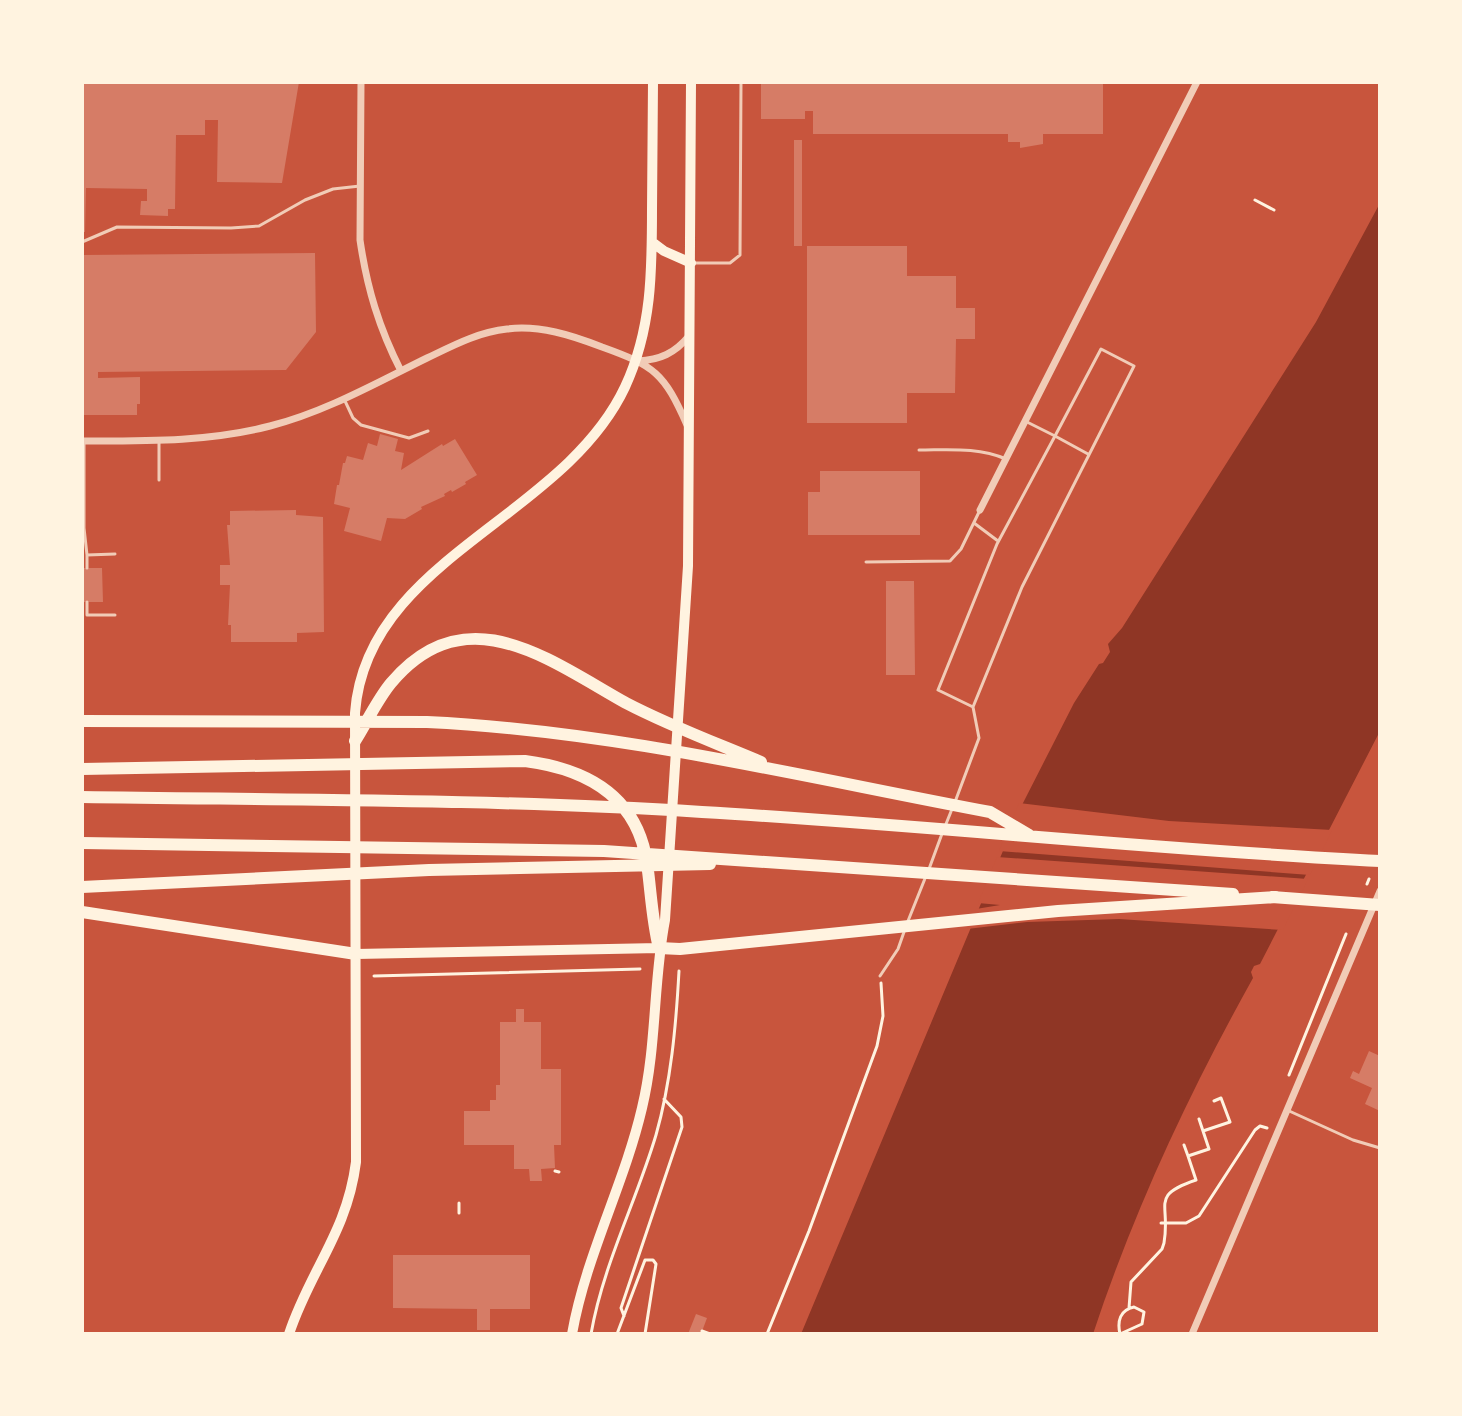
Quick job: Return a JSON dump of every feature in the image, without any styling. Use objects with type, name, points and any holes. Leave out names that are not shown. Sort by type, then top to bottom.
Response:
[{"type":"highway","points":[[355,741],[391,684],[421,656],[454,641],[471,638],[505,641],[560,666],[657,719],[787,772]]},
{"type":"highway","points":[[82,721],[384,721],[477,724],[596,737],[990,812],[1034,838]]},
{"type":"highway","points":[[82,769],[525,761],[555,765],[577,772],[614,796],[634,823],[647,863],[658,920],[659,948],[1058,911],[1276,897]]},
{"type":"highway","points":[[82,797],[491,802],[714,812],[1234,854],[1380,861]]},
{"type":"highway","points":[[82,843],[514,848],[789,862],[1380,905]]},
{"type":"highway","points":[[82,887],[429,870],[789,862]]},
{"type":"highway","points":[[82,912],[356,954]]},
{"type":"main road","points":[[289,1334],[301,1301],[337,1235],[352,1187],[357,1146],[355,741],[357,690],[361,672],[399,605],[582,452],[607,419],[636,361],[650,301],[653,82]]},
{"type":"main road","points":[[658,920],[681,678],[688,566],[691,82]]},
{"type":"main road","points":[[652,242],[691,263]]},
{"type":"main road","points":[[356,954],[659,948],[652,1049],[643,1107],[622,1175],[586,1270],[572,1334]]},
{"type":"street","points":[[361,82],[360,240],[369,292],[383,336],[401,371]]},
{"type":"street","points":[[980,510],[1197,82]]},
{"type":"street","points":[[83,441],[218,437],[271,426],[344,398],[462,342],[506,329],[557,332],[617,352],[658,373],[689,430]]},
{"type":"street","points":[[636,361],[662,357],[690,334]]},
{"type":"street","points":[[1192,1334],[1380,891]]},
{"type":"lane","points":[[691,263],[721,265],[730,263],[740,255],[741,82]]},
{"type":"lane","points":[[82,242],[117,227],[259,226],[305,200],[333,189],[360,186]]},
{"type":"lane","points":[[880,976],[898,949],[979,738],[973,707],[1022,587],[1134,366],[1101,349],[998,541],[938,690],[973,707]]},
{"type":"lane","points":[[344,398],[353,418],[361,425],[409,438],[428,431]]},
{"type":"lane","points":[[1025,421],[1088,454]]},
{"type":"lane","points":[[159,440],[159,480]]},
{"type":"lane","points":[[83,441],[87,568]]},
{"type":"lane","points":[[919,450],[976,450],[1006,459]]},
{"type":"lane","points":[[866,562],[950,561],[961,549],[980,510]]},
{"type":"lane","points":[[974,523],[998,541]]},
{"type":"lane","points":[[87,555],[115,554]]},
{"type":"lane","points":[[87,602],[87,615],[115,615]]},
{"type":"lane","points":[[1287,1110],[1353,1140],[1380,1148]]},
{"type":"path","points":[[1255,200],[1274,210]]},
{"type":"path","points":[[1286,1082],[1346,934]]},
{"type":"path","points":[[374,976],[640,969]]},
{"type":"path","points":[[767,1334],[809,1231],[877,1046],[884,1009],[880,976]]},
{"type":"path","points":[[1203,1131],[1230,1122],[1221,1098],[1214,1101]]},
{"type":"path","points":[[624,1316],[621,1308],[682,1127],[681,1117],[664,1099]]},
{"type":"path","points":[[1163,1223],[1186,1223],[1199,1216],[1255,1130],[1260,1126],[1267,1128],[1272,1117]]},
{"type":"path","points":[[1188,1156],[1209,1149],[1199,1119]]},
{"type":"path","points":[[1129,1308],[1139,1308],[1144,1312],[1144,1321],[1139,1327],[1120,1334],[1119,1320],[1129,1308],[1129,1287],[1136,1275],[1162,1249],[1167,1195],[1176,1187],[1196,1180],[1184,1145]]},
{"type":"path","points":[[459,1203],[459,1213]]},
{"type":"path","points":[[617,1334],[645,1260],[653,1260],[656,1264],[645,1334]]},
{"type":"path","points":[[702,1331],[710,1334]]},
{"type":"shaded area","points":[[1380,203],[1380,731],[1260,964],[1254,966],[1251,972],[1253,978],[1185,1108],[1126,1242],[1093,1334],[801,1334],[1023,803],[1074,703],[1110,652],[1108,644],[1122,628],[1316,322]]},
{"type":"pier","points":[[1019,803],[1169,821],[1332,830],[1310,875],[999,851]]},
{"type":"pier","points":[[997,857],[1308,879],[1283,930],[1119,919],[1027,922],[967,929],[976,909],[1000,905],[978,903]]},
{"type":"building","points":[[82,82],[299,82],[282,183],[217,182],[218,120],[205,120],[205,135],[176,135],[175,209],[168,209],[168,216],[140,215],[141,201],[147,201],[147,189],[86,188],[85,232],[82,232]]},
{"type":"building","points":[[761,82],[1103,82],[1103,134],[1043,134],[1043,144],[1020,148],[1020,142],[1008,142],[1008,134],[813,134],[813,111],[805,111],[805,119],[761,119]]},
{"type":"building","points":[[794,140],[802,140],[802,246],[794,246]]},
{"type":"building","points":[[807,246],[907,246],[907,276],[956,276],[956,308],[975,308],[975,339],[956,339],[955,393],[907,393],[907,423],[807,423]]},
{"type":"building","points":[[315,253],[316,332],[286,370],[98,372],[98,378],[140,377],[137,415],[82,415],[82,255]]},
{"type":"building","points":[[380,434],[398,439],[395,451],[404,453],[401,470],[455,439],[477,475],[405,519],[387,518],[381,541],[344,531],[350,508],[334,504],[347,456],[363,460],[368,443],[377,446]]},
{"type":"building","points":[[820,471],[920,471],[920,535],[808,535],[808,492],[820,492]]},
{"type":"building","points":[[296,510],[296,515],[323,517],[324,632],[297,633],[297,642],[231,642],[231,625],[228,625],[230,585],[220,585],[220,565],[230,565],[227,525],[230,525],[230,511]]},
{"type":"building","points":[[82,568],[102,568],[103,602],[82,602]]},
{"type":"building","points":[[886,581],[914,581],[915,675],[886,675]]},
{"type":"building","points":[[516,1009],[524,1009],[524,1022],[541,1022],[541,1069],[561,1069],[561,1145],[554,1145],[555,1168],[541,1169],[542,1181],[530,1181],[529,1169],[514,1169],[514,1145],[464,1145],[464,1111],[490,1111],[490,1100],[496,1100],[496,1085],[500,1085],[500,1022],[516,1022]]},
{"type":"building","points":[[1369,1051],[1380,1056],[1380,1111],[1365,1104],[1372,1088],[1350,1078],[1353,1071],[1359,1074]]},
{"type":"building","points":[[393,1255],[530,1255],[530,1309],[490,1309],[490,1330],[477,1330],[477,1309],[393,1308]]},
{"type":"building","points":[[696,1314],[707,1318],[701,1334],[688,1334]]}]
